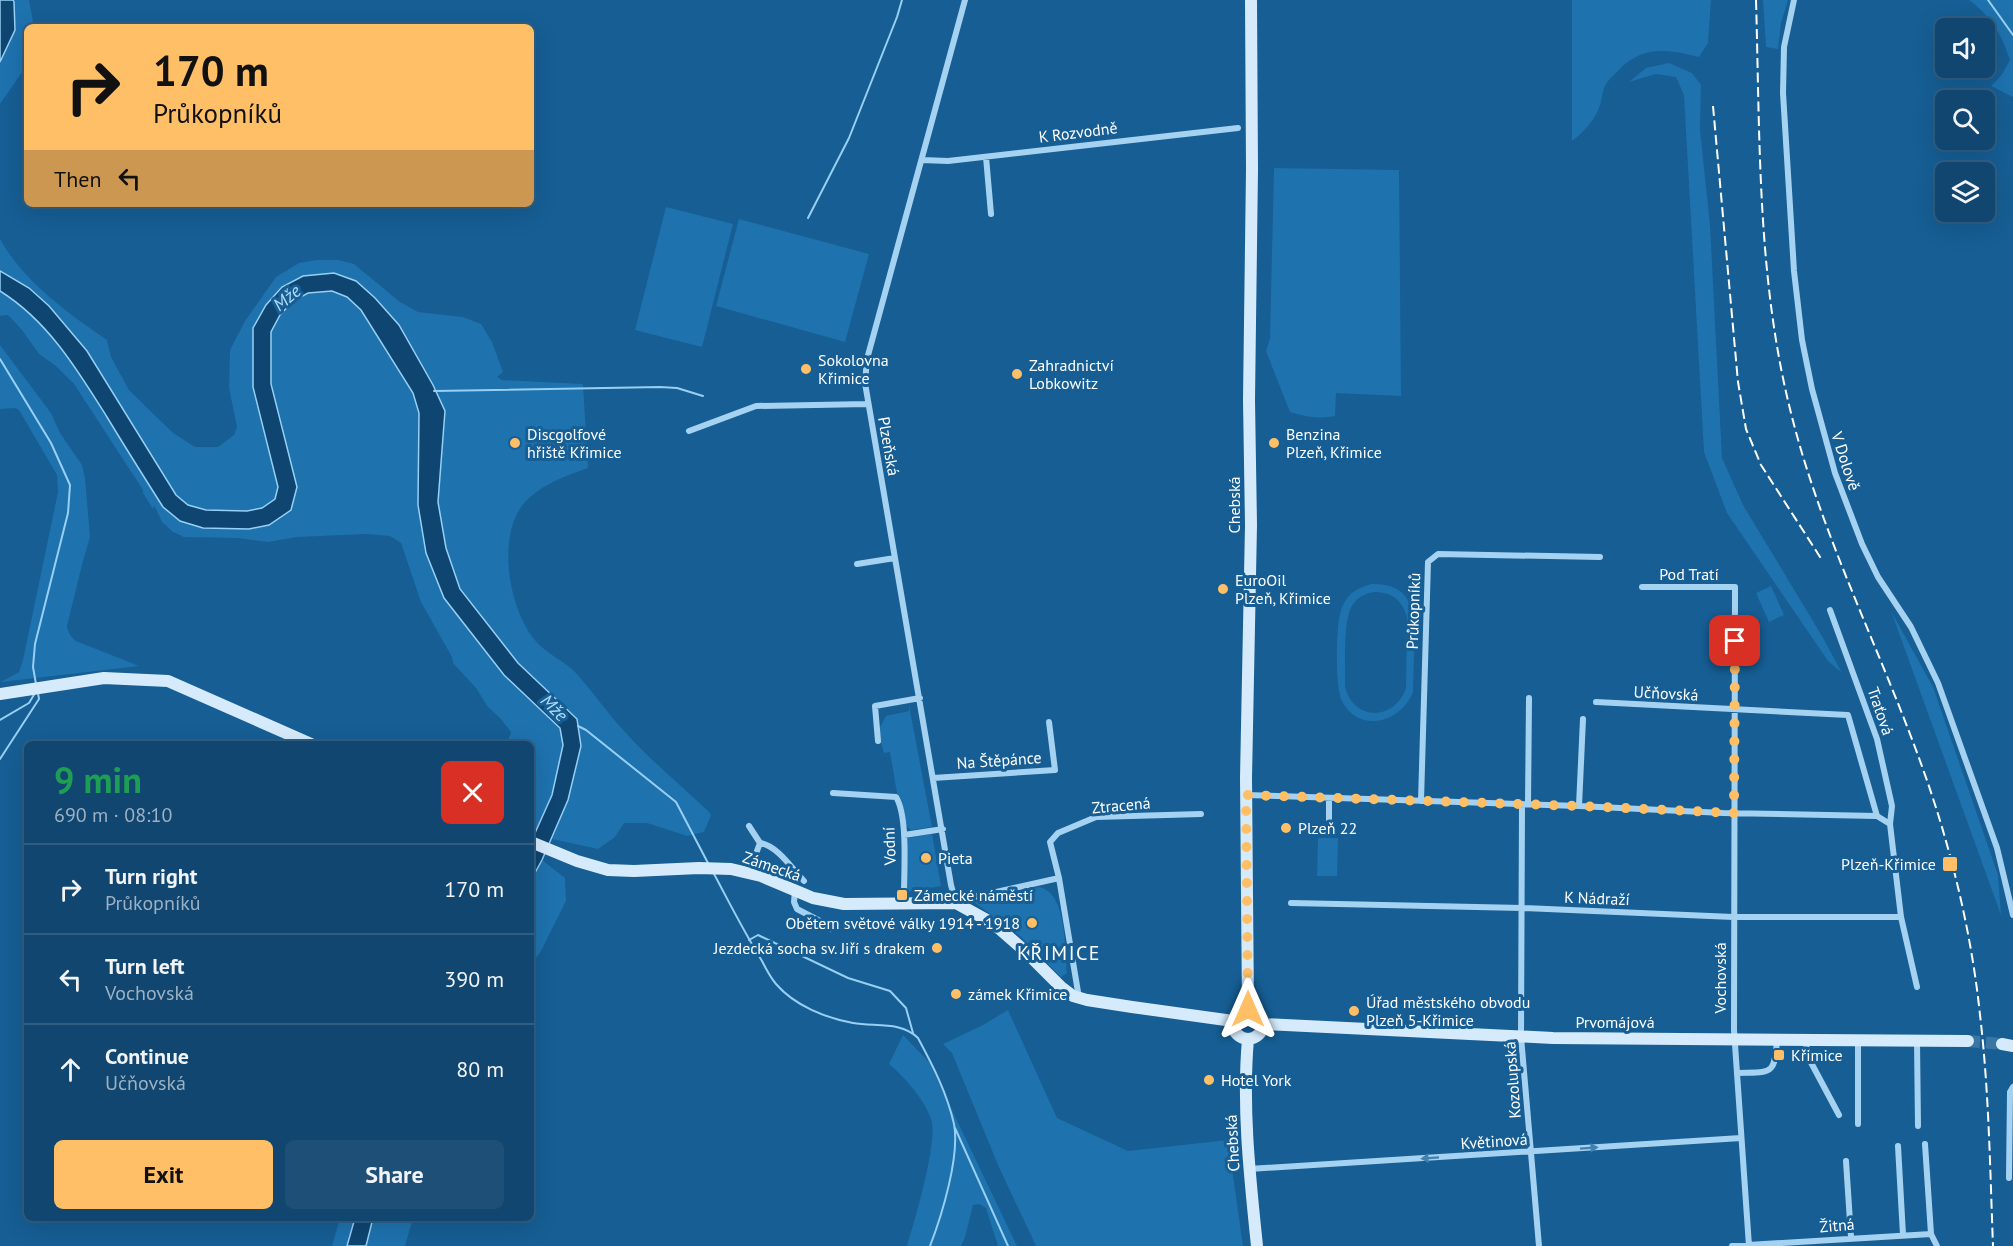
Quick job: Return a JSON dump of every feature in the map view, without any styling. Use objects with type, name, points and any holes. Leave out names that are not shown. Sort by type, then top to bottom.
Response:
[{"type":"street","name":"Plzeňská","points":[[956,903],[865,383],[867,359],[965,0]]},
{"type":"street","name":"Chebská","points":[[1248,1009],[1246,795],[1251,525],[1249,400],[1252,169],[1251,0]]},
{"type":"street","name":"V Dolově","points":[[1794,0],[1784,47],[1783,93],[1794,271],[1802,340],[1812,389],[1835,473],[1862,544],[1878,577],[1911,627],[1938,683],[1997,848],[2013,915]]},
{"type":"street","name":"K Rozvodně","points":[[922,160],[948,161],[1238,128]]},
{"type":"street","points":[[986,157],[991,214]]},
{"type":"street","points":[[689,431],[756,406],[868,404]]},
{"type":"street","name":"Průkopníků","points":[[1421,801],[1428,562],[1438,554],[1600,557]]},
{"type":"street","points":[[857,564],[895,558]]},
{"type":"street","name":"Pod Tratí","points":[[1642,587],[1735,587],[1734,710]]},
{"type":"street","name":"Traťová","points":[[1830,610],[1877,739],[1892,806],[1890,824],[1901,917],[1917,987]]},
{"type":"street","points":[[0,694],[104,678],[168,681],[304,741]]},
{"type":"street","points":[[878,741],[875,706],[920,698]]},
{"type":"street","name":"Kozolupská","points":[[1529,698],[1522,908],[1521,1037],[1539,1246]]},
{"type":"street","name":"Učňovská","points":[[1596,702],[1848,715]]},
{"type":"street","name":"Vochovská","points":[[1734,710],[1734,1039],[1749,1245]]},
{"type":"street","name":"Traťová","points":[[1848,715],[1877,816]]},
{"type":"street","points":[[1579,806],[1583,719]]},
{"type":"street","name":"Na Štěpánce","points":[[933,778],[1055,770],[1048,722]]},
{"type":"street","name":"Vodní","points":[[833,793],[896,797],[901,804],[904,835],[904,894]]},
{"type":"street","points":[[1246,795],[1877,816],[1890,824]]},
{"type":"street","points":[[1329,798],[1329,833]]},
{"type":"street","name":"Ztracená","points":[[1059,878],[1050,842],[1058,832],[1096,817],[1201,814]]},
{"type":"street","points":[[749,826],[760,843],[767,844],[775,850],[800,886],[794,902],[797,909],[830,929]]},
{"type":"street","points":[[904,835],[943,829]]},
{"type":"street","name":"Zámecká","points":[[534,843],[577,861],[608,870],[731,869],[800,886],[823,901],[844,904],[956,903]]},
{"type":"street","points":[[749,873],[760,843]]},
{"type":"street","points":[[956,903],[1059,878],[1083,999]]},
{"type":"street","points":[[956,903],[994,924],[1026,952],[1060,987],[1083,999],[1233,1021]]},
{"type":"street","name":"K Nádraží","points":[[1291,903],[1522,908],[1733,917],[1901,917]]},
{"type":"street","points":[[1248,1009],[1260,1015],[1263,1024],[1257,1036],[1248,1039],[1236,1034],[1233,1021],[1238,1013],[1248,1009]]},
{"type":"street","name":"Prvomájová","points":[[1263,1024],[1521,1037],[1968,1041]]},
{"type":"street","name":"Chebská","points":[[1248,1039],[1246,1106],[1249,1170],[1257,1246]]},
{"type":"street","points":[[1738,1073],[1765,1073],[1771,1069],[1776,1055],[1777,1039]]},
{"type":"street","points":[[1806,1039],[1807,1055],[1839,1115]]},
{"type":"street","points":[[1857,1124],[1858,1041]]},
{"type":"street","points":[[1917,1041],[1918,1126]]},
{"type":"street","points":[[2009,1178],[2010,1092],[2013,1087]]},
{"type":"street","name":"Květinová","points":[[1249,1170],[1741,1138]]},
{"type":"street","points":[[1925,1144],[1931,1234],[1937,1246]]},
{"type":"street","points":[[1898,1146],[1903,1235]]},
{"type":"street","points":[[1846,1161],[1851,1237]]},
{"type":"street","name":"Žitná","points":[[1732,1246],[1832,1243],[1851,1237],[1931,1234]]},
{"type":"shaded area","points":[[13,0],[29,0],[33,24],[24,24],[24,69],[0,104],[0,62],[15,30]]},
{"type":"shaded area","points":[[1572,0],[1711,0],[1708,43],[1699,57],[1676,52],[1655,51],[1645,53],[1626,63],[1606,84],[1600,105],[1592,121],[1572,141]]},
{"type":"shaded area","points":[[1763,0],[1788,0],[1781,23],[1778,49],[1766,47]]},
{"type":"shaded area","points":[[1969,0],[2013,0],[2013,97],[1991,86],[2001,76],[2010,60],[1995,27],[1995,18],[1988,18]]},
{"type":"shaded area","points":[[1669,63],[1692,73],[1701,85],[1700,130],[1710,225],[1722,458],[1743,505],[1842,673],[1828,661],[1727,513],[1704,452],[1684,95],[1676,77],[1656,74],[1629,82],[1646,68]]},
{"type":"shaded area","points":[[1274,168],[1399,170],[1401,396],[1336,393],[1335,416],[1312,417],[1290,412],[1266,351],[1270,339]]},
{"type":"shaded area","points":[[666,207],[733,224],[702,347],[635,330]]},
{"type":"shaded area","points":[[739,219],[869,254],[845,342],[716,306]]},
{"type":"shaded area","points":[[0,239],[10,255],[34,283],[62,308],[107,340],[111,357],[129,390],[173,433],[195,447],[218,447],[234,435],[237,427],[229,388],[230,350],[245,321],[276,277],[299,263],[317,260],[338,260],[354,264],[400,302],[418,312],[463,317],[481,324],[492,342],[503,372],[497,377],[502,380],[583,384],[588,468],[556,480],[541,489],[528,499],[518,513],[511,529],[509,548],[509,569],[517,608],[534,639],[576,673],[636,743],[708,811],[711,815],[704,832],[687,836],[647,823],[624,823],[615,837],[598,849],[552,839],[568,800],[577,719],[518,663],[460,589],[446,548],[438,502],[445,418],[399,325],[375,298],[356,282],[334,273],[253,328],[253,387],[278,487],[275,500],[262,508],[247,511],[206,510],[188,505],[176,495],[87,351],[29,288],[0,271]]},
{"type":"shaded area","points":[[0,291],[17,303],[47,332],[73,364],[163,507],[194,525],[249,529],[297,487],[271,384],[271,332],[280,315],[293,301],[308,293],[332,291],[347,297],[362,310],[413,393],[419,413],[418,505],[426,553],[504,675],[560,727],[563,745],[552,795],[535,832],[534,741],[508,741],[511,732],[453,663],[452,657],[421,602],[401,543],[390,536],[367,534],[297,537],[268,542],[238,538],[184,537],[173,532],[162,522],[154,505],[153,509],[74,384],[56,366],[39,354],[8,315],[0,316]]},
{"type":"shaded area","points":[[0,345],[51,413],[60,433],[82,465],[90,537],[67,626],[69,633],[76,641],[139,666],[1,682],[19,672],[23,660],[58,492],[57,475],[19,410],[0,409]]},
{"type":"shaded area","points":[[1371,584],[1386,585],[1405,595],[1413,614],[1414,625],[1413,692],[1407,703],[1390,717],[1369,721],[1349,711],[1342,701],[1338,684],[1337,645],[1341,610],[1345,601],[1358,589]],"holes":[[[1374,592],[1395,598],[1407,617],[1406,688],[1401,699],[1393,707],[1374,713],[1356,706],[1349,698],[1345,686],[1345,642],[1350,610],[1358,599]]]},
{"type":"shaded area","points":[[1771,586],[1784,615],[1769,622],[1756,593]]},
{"type":"shaded area","points":[[1891,611],[1933,687],[1998,875],[2001,915]]},
{"type":"shaded area","points":[[909,705],[932,827],[911,830],[905,825],[904,810],[897,793],[890,752],[884,753],[878,731],[886,716],[909,711]]},
{"type":"shaded area","points":[[932,834],[941,886],[906,892],[908,838]]},
{"type":"shaded area","points":[[1318,838],[1338,838],[1337,876],[1317,876]]},
{"type":"shaded area","points":[[542,860],[565,878],[566,901],[534,961],[534,875]]},
{"type":"shaded area","points":[[1038,887],[1047,891],[1054,899],[1063,923],[1067,973],[1061,977],[1020,936],[974,902]]},
{"type":"shaded area","points":[[1008,1010],[1057,1118],[1128,1151],[1228,1140],[1243,1246],[1036,1246],[998,1165],[952,1053],[943,1044]]},
{"type":"shaded area","points":[[903,1035],[929,1062],[1017,1246],[998,1246],[986,1208],[979,1204],[973,1205],[961,1246],[907,1246],[925,1181],[933,1129],[928,1111],[919,1096],[889,1064]]},
{"type":"shaded area","points":[[339,1221],[354,1221],[347,1246],[332,1246]]},
{"type":"shaded area","points":[[372,1221],[412,1221],[405,1246],[366,1246]]},
{"type":"water","points":[[0,0],[13,0],[14,2],[15,30],[0,62]]},
{"type":"water","name":"Mže","points":[[0,271],[29,288],[49,306],[87,351],[176,495],[188,505],[206,510],[247,511],[262,508],[275,499],[278,487],[253,387],[253,328],[266,305],[282,287],[303,276],[334,273],[356,281],[375,298],[399,325],[445,411],[438,502],[446,548],[460,589],[518,663],[577,719],[581,746],[568,800],[534,875],[534,835],[552,795],[563,745],[560,728],[504,675],[444,598],[426,553],[418,505],[419,413],[413,393],[361,310],[347,297],[332,291],[308,293],[293,301],[280,315],[271,332],[271,384],[297,487],[291,510],[269,525],[249,529],[203,528],[180,521],[163,507],[60,347],[33,317],[0,291]]},
{"type":"water","points":[[354,1221],[372,1221],[366,1246],[347,1246]]},
{"type":"waterway","points":[[808,218],[849,138],[902,0]]},
{"type":"waterway","points":[[1988,0],[2013,35]]},
{"type":"waterway","points":[[0,359],[51,443],[70,485],[68,513],[35,644],[33,667],[36,684]]},
{"type":"waterway","points":[[434,391],[660,387],[677,388],[703,396]]},
{"type":"waterway","points":[[0,720],[29,703],[35,693]]},
{"type":"waterway","points":[[0,759],[39,699],[38,693]]},
{"type":"waterway","points":[[578,726],[676,802],[709,865]]},
{"type":"waterway","points":[[713,872],[769,973],[776,984],[792,999],[832,1018],[853,1023],[896,1027],[918,1038],[943,1091],[954,1124],[955,1137],[949,1185],[930,1246]]},
{"type":"waterway","points":[[749,940],[758,935],[848,978],[890,991],[906,1008],[913,1033]]},
{"type":"waterway","points":[[955,1128],[1008,1246]]},
{"type":"tunnel","points":[[1968,1041],[2002,1044]]},
{"type":"railway","points":[[1756,0],[1762,206],[1771,308],[1779,359],[1804,461],[1821,512],[1902,712],[1938,814],[1952,863],[1969,939],[1983,1044],[1993,1246]]},
{"type":"railway","points":[[1713,106],[1738,382],[1746,429],[1761,465],[1822,560]]},
{"type":"place","name":"Sokolovna Křimice","points":[[806,369]]},
{"type":"place","name":"Zahradnictví Lobkowitz","points":[[1017,374]]},
{"type":"place","name":"Discgolfové hřiště Křimice","points":[[515,443]]},
{"type":"place","name":"Benzina Plzeň, Křimice","points":[[1274,443]]},
{"type":"place","name":"EuroOil Plzeň, Křimice","points":[[1223,589]]},
{"type":"place","name":"Plzeň 22","points":[[1286,828]]},
{"type":"place","name":"Pieta","points":[[926,858]]},
{"type":"place","name":"Plzeň-Křimice","points":[[1950,864]]},
{"type":"place","name":"Zámecké náměstí","points":[[902,895]]},
{"type":"place","name":"Obětem světové války 1914 - 1918","points":[[1032,923]]},
{"type":"place","name":"Jezdecká socha sv. Jiří s drakem","points":[[937,948]]},
{"type":"place","name":"zámek Křimice","points":[[956,994]]},
{"type":"place","name":"Úřad městského obvodu Plzeň 5-Křimice","points":[[1354,1011]]},
{"type":"place","name":"Křimice","points":[[1779,1055]]},
{"type":"place","name":"Hotel York","points":[[1209,1080]]},
{"type":"district","name":"KŘIMICE","points":[[1059,953]]},
{"type":"route","points":[[1248,1009],[1246,795],[1734,813],[1735,641]]}]
